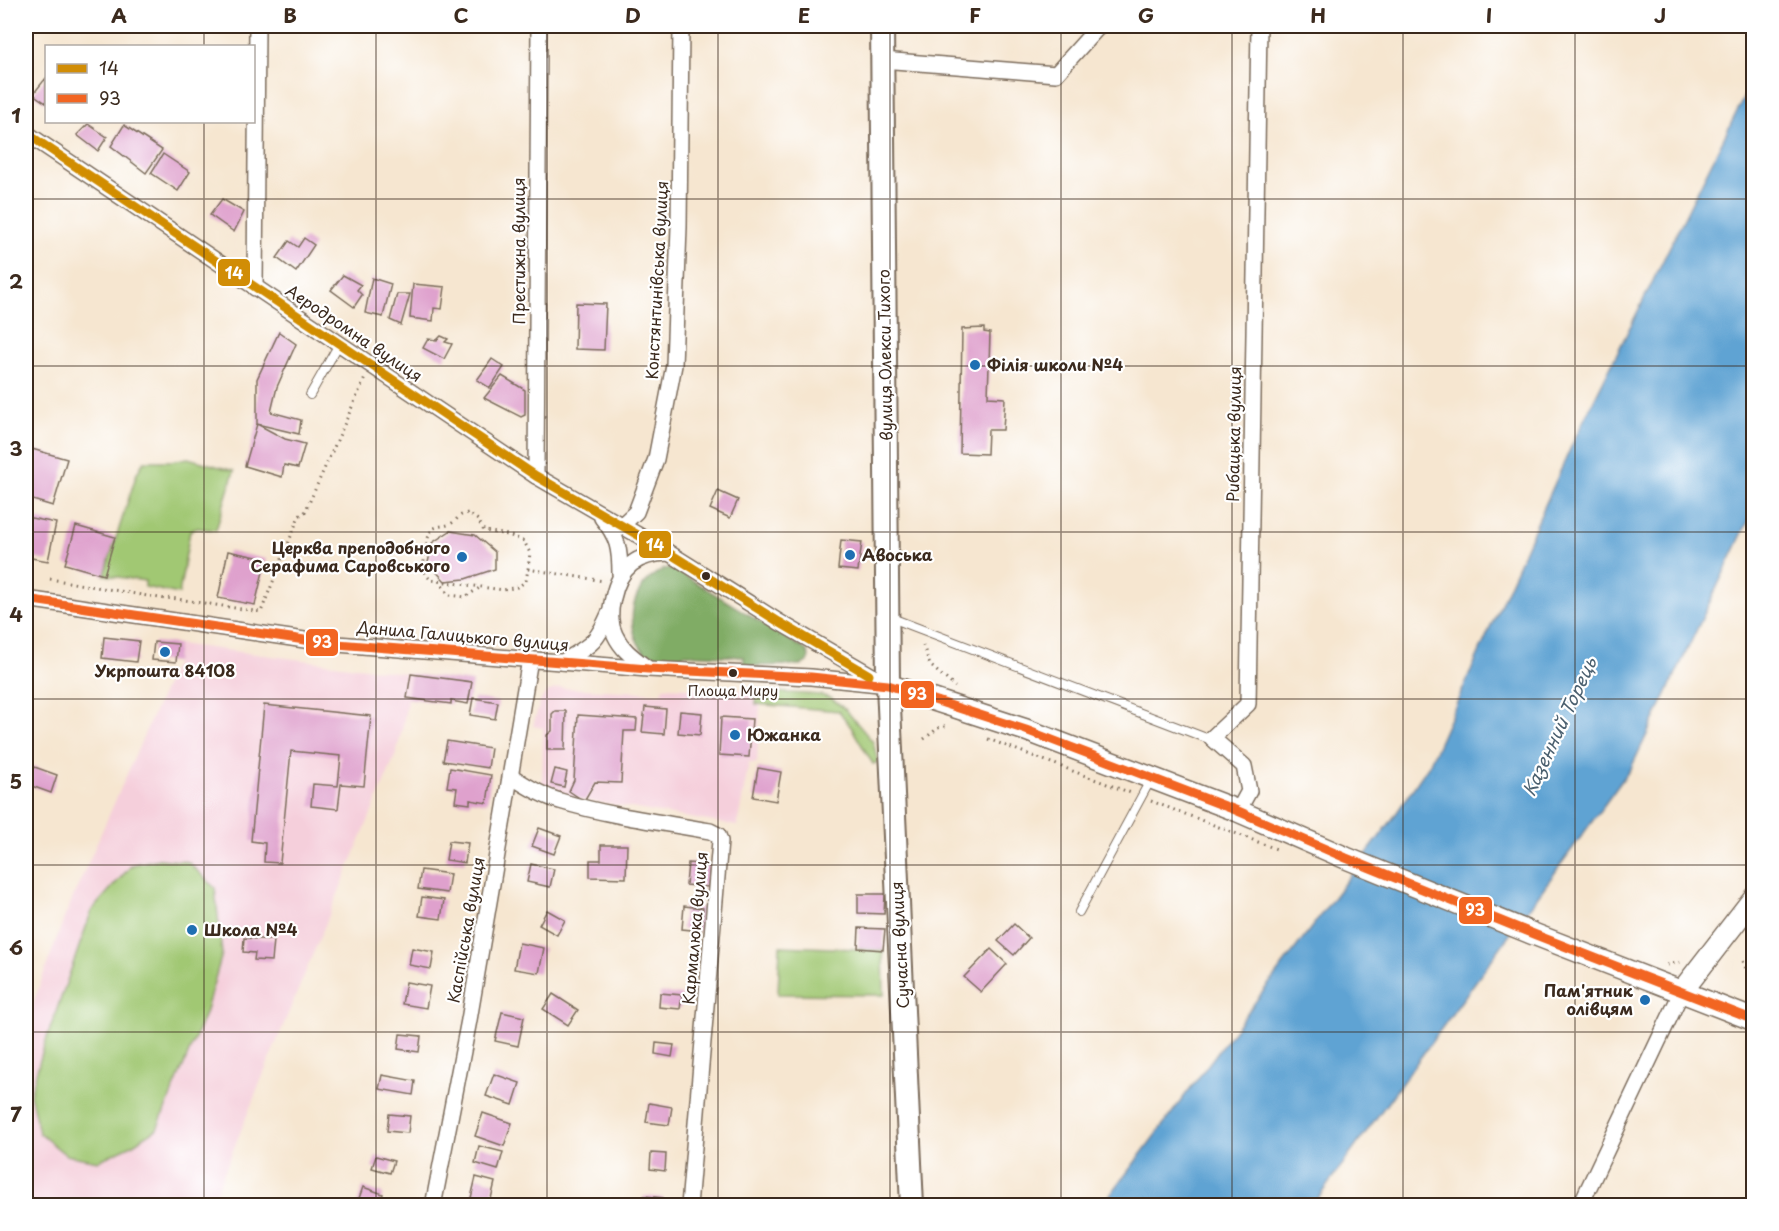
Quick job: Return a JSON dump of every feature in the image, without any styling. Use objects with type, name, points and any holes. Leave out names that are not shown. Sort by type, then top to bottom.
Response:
[{"type":"main road","name":"вулиця Олекси Тихого","points":[[882,26],[888,685]]},
{"type":"main road","points":[[888,685],[1026,730],[1238,811],[1346,858],[1536,935],[1754,1020]]},
{"type":"main road","name":"Сучасна вулиця","points":[[888,685],[912,1206]]},
{"type":"main road","points":[[1682,991],[1754,898]]},
{"type":"street","points":[[255,288],[257,26]]},
{"type":"street","name":"Престижна вулиця","points":[[536,477],[539,26]]},
{"type":"street","name":"Констянтинівська вулиця","points":[[622,525],[636,512],[656,459],[674,365],[679,227],[681,26]]},
{"type":"street","points":[[882,60],[1056,74],[1099,26]]},
{"type":"street","name":"Рибацька вулиця","points":[[1216,741],[1212,738],[1248,704],[1259,26]]},
{"type":"street","name":"Аеродромна вулиця","points":[[26,133],[536,477],[669,553]]},
{"type":"street","points":[[563,662],[593,643],[602,632],[619,579],[618,542],[612,530],[598,513]]},
{"type":"street","points":[[619,579],[636,561],[651,554],[669,553],[830,653],[888,685]]},
{"type":"street","name":"Данила Галицького вулиця","points":[[26,599],[325,643],[648,669]]},
{"type":"street","points":[[609,614],[614,634],[625,651],[648,669],[811,677],[888,685]]},
{"type":"street","name":"Каспійська вулиця","points":[[433,1206],[469,1020],[530,659]]},
{"type":"street","points":[[1216,741],[1244,766],[1249,791],[1238,811]]},
{"type":"street","name":"Кармалюка вулиця","points":[[511,776],[559,801],[614,814],[710,831],[718,835],[720,841],[689,1206]]},
{"type":"street","points":[[1580,1206],[1682,991]]},
{"type":"lane","points":[[310,395],[339,344]]},
{"type":"lane","points":[[887,616],[1216,741]]},
{"type":"lane","points":[[1079,912],[1152,778]]},
{"type":"path","points":[[50,579],[165,599],[261,612],[299,516],[305,512],[371,366]]},
{"type":"path","points":[[468,513],[477,520],[484,531],[508,535],[524,541],[530,554],[526,581],[518,587],[503,590],[440,581],[431,580],[426,574],[424,565],[427,538],[432,530],[451,524],[458,516],[468,513]]},
{"type":"path","points":[[528,568],[619,579]]},
{"type":"path","points":[[440,581],[449,595],[465,597],[481,587]]},
{"type":"path","points":[[1743,961],[1754,990]]},
{"type":"shaded area","name":"Школа №4","points":[[178,644],[411,674],[396,754],[211,1205],[26,1205],[26,1023],[64,918],[176,662]]},
{"type":"shaded area","points":[[663,687],[757,691],[756,704],[760,705],[757,763],[749,763],[737,826],[555,795],[542,789],[543,728],[533,726],[540,702],[546,692],[560,688],[662,693]]},
{"type":"green space","points":[[188,458],[234,471],[216,530],[196,528],[190,531],[179,594],[145,587],[145,581],[104,575],[137,473],[144,461],[171,461]]},
{"type":"green space","points":[[664,569],[674,569],[806,650],[809,655],[808,661],[802,665],[743,666],[744,657],[683,654],[681,664],[649,656],[635,637],[634,603],[648,580]]},
{"type":"green space","points":[[757,691],[821,695],[832,699],[846,710],[873,742],[878,762],[873,764],[839,711],[756,704]]},
{"type":"green space","points":[[159,859],[188,862],[215,888],[222,954],[205,1014],[157,1129],[130,1146],[98,1161],[66,1155],[39,1133],[30,1094],[44,1046],[92,910],[132,865]]},
{"type":"green space","points":[[780,946],[883,950],[884,995],[778,994]]},
{"type":"water","name":"Казенний Торець","points":[[1753,79],[1753,511],[1631,768],[1313,1205],[1102,1206],[1389,824],[1429,765],[1575,438]]},
{"type":"building","points":[[45,79],[45,102],[33,94]]},
{"type":"building","points":[[88,124],[107,137],[98,151],[77,135]]},
{"type":"building","points":[[124,125],[162,150],[146,173],[111,146]]},
{"type":"building","points":[[163,154],[190,172],[178,191],[151,173]]},
{"type":"building","points":[[222,199],[244,212],[234,232],[210,215]]},
{"type":"building","points":[[304,238],[314,245],[296,272],[277,258],[289,241],[298,247]]},
{"type":"building","points":[[343,275],[361,285],[357,290],[362,295],[354,307],[331,290]]},
{"type":"building","points":[[372,278],[391,284],[383,317],[365,313]]},
{"type":"building","points":[[413,284],[445,287],[442,309],[434,308],[433,321],[410,318]]},
{"type":"building","points":[[397,294],[410,294],[401,325],[390,320]]},
{"type":"building","points":[[576,303],[606,304],[604,350],[575,349]]},
{"type":"building","name":"Філія школи №4","points":[[984,328],[984,332],[990,333],[988,397],[1005,398],[1003,430],[988,430],[987,454],[960,453],[962,329]]},
{"type":"building","points":[[279,332],[296,344],[277,387],[271,412],[301,420],[299,434],[257,424],[257,379]]},
{"type":"building","points":[[441,336],[448,339],[445,342],[452,344],[444,359],[423,348],[428,339],[437,340]]},
{"type":"building","points":[[492,359],[504,367],[490,388],[477,380]]},
{"type":"building","points":[[502,376],[525,390],[525,415],[521,417],[484,398]]},
{"type":"building","points":[[257,424],[285,439],[305,444],[298,468],[284,465],[282,477],[245,466]]},
{"type":"building","points":[[32,449],[67,459],[53,506],[26,498],[30,481],[26,479],[26,472]]},
{"type":"building","points":[[718,491],[738,500],[730,518],[710,509]]},
{"type":"building","points":[[26,517],[56,523],[48,561],[26,557]]},
{"type":"building","points":[[76,526],[115,537],[104,575],[65,564]]},
{"type":"building","name":"Церква преподобного Серафима Саровського","points":[[450,531],[475,535],[495,552],[495,569],[465,579],[445,581],[428,563],[432,543]]},
{"type":"building","name":"Авоська","points":[[841,540],[862,542],[858,571],[838,569]]},
{"type":"building","points":[[228,551],[266,559],[255,605],[218,598]]},
{"type":"building","points":[[104,637],[139,641],[136,662],[102,658]]},
{"type":"building","name":"Укрпошта 84108","points":[[154,642],[178,644],[176,662],[152,660]]},
{"type":"building","points":[[411,674],[472,682],[468,704],[407,698]]},
{"type":"building","points":[[473,698],[498,702],[495,719],[470,715]]},
{"type":"building","points":[[264,705],[371,716],[364,786],[341,784],[338,809],[311,806],[313,784],[338,786],[341,756],[291,751],[280,863],[264,862],[265,843],[251,841]]},
{"type":"building","points":[[645,707],[666,709],[664,734],[642,732]]},
{"type":"building","points":[[555,711],[566,711],[565,750],[547,750],[547,735],[552,731],[552,714]]},
{"type":"building","points":[[680,711],[702,713],[700,735],[678,733]]},
{"type":"building","points":[[578,715],[637,719],[636,731],[624,731],[621,783],[595,782],[584,801],[569,791],[574,780]]},
{"type":"building","points":[[721,717],[752,719],[749,757],[719,755]]},
{"type":"building","points":[[447,741],[491,748],[488,768],[443,761]]},
{"type":"building","points":[[29,765],[57,775],[51,793],[26,784]]},
{"type":"building","points":[[450,768],[491,775],[487,803],[470,800],[470,804],[455,802],[457,788],[447,787]]},
{"type":"building","points":[[758,768],[781,772],[776,801],[753,797]]},
{"type":"building","points":[[555,769],[567,772],[564,787],[551,784]]},
{"type":"building","points":[[539,828],[561,836],[554,854],[532,846]]},
{"type":"building","points":[[449,841],[468,843],[465,863],[446,860]]},
{"type":"building","points":[[601,845],[627,845],[626,878],[590,877],[590,860],[601,860]]},
{"type":"building","points":[[688,863],[710,865],[708,887],[686,885]]},
{"type":"building","points":[[531,864],[554,869],[550,887],[527,882]]},
{"type":"building","points":[[421,870],[450,874],[447,893],[418,889]]},
{"type":"building","points":[[858,894],[885,894],[884,914],[858,913]]},
{"type":"building","points":[[422,897],[444,900],[441,919],[419,916]]},
{"type":"building","points":[[684,906],[703,908],[701,931],[682,929]]},
{"type":"building","points":[[547,910],[565,920],[557,935],[539,925]]},
{"type":"building","points":[[1014,924],[1029,938],[1014,955],[998,941]]},
{"type":"building","points":[[859,928],[885,929],[883,950],[858,948]]},
{"type":"building","points":[[244,938],[274,940],[272,961],[254,960],[255,953],[243,952]]},
{"type":"building","points":[[519,943],[544,948],[539,973],[514,969]]},
{"type":"building","points":[[412,948],[434,952],[431,969],[409,965]]},
{"type":"building","points":[[991,949],[1007,964],[981,992],[964,977]]},
{"type":"building","points":[[406,982],[430,986],[426,1008],[402,1004]]},
{"type":"building","points":[[660,993],[682,995],[680,1009],[659,1007]]},
{"type":"building","points":[[553,994],[578,1010],[568,1025],[543,1009]]},
{"type":"building","points":[[502,1012],[524,1017],[518,1046],[495,1041]]},
{"type":"building","points":[[400,1034],[421,1036],[419,1052],[398,1049]]},
{"type":"building","points":[[656,1043],[674,1045],[672,1057],[655,1054]]},
{"type":"building","points":[[494,1074],[520,1083],[513,1105],[486,1096]]},
{"type":"building","points":[[382,1075],[415,1081],[413,1095],[379,1089]]},
{"type":"building","points":[[649,1103],[672,1107],[669,1125],[646,1122]]},
{"type":"building","points":[[483,1113],[512,1123],[504,1146],[475,1136]]},
{"type":"building","points":[[389,1114],[410,1116],[408,1133],[387,1131]]},
{"type":"building","points":[[479,1146],[503,1152],[498,1170],[475,1163]]},
{"type":"building","points":[[651,1153],[666,1154],[665,1171],[650,1169]]},
{"type":"building","points":[[376,1156],[394,1161],[390,1173],[372,1168]]},
{"type":"building","points":[[476,1177],[495,1182],[490,1203],[471,1198]]},
{"type":"building","points":[[363,1187],[383,1194],[379,1206],[357,1204]]},
{"type":"building","points":[[644,1196],[663,1198],[662,1206],[643,1206]]},
{"type":"transit line","name":"14","points":[[26,133],[536,476],[669,553],[869,675]]},
{"type":"transit line","name":"93","points":[[26,599],[325,643],[648,669],[811,677],[888,685],[1026,730],[1238,811],[1346,858],[1536,935],[1754,1020]]},
{"type":"place","name":"Філія школи №4","points":[[975,365]]},
{"type":"place","name":"Авоська","points":[[850,555]]},
{"type":"place","name":"Церква преподобного Серафима Саровського","points":[[462,557]]},
{"type":"place","name":"Укрпошта 84108","points":[[165,652]]},
{"type":"place","name":"Площа Миру","points":[[733,673]]},
{"type":"place","name":"Южанка","points":[[735,735]]},
{"type":"place","name":"Школа №4","points":[[192,930]]},
{"type":"place","name":"Пам'ятник олівцям","points":[[1645,1000]]}]
